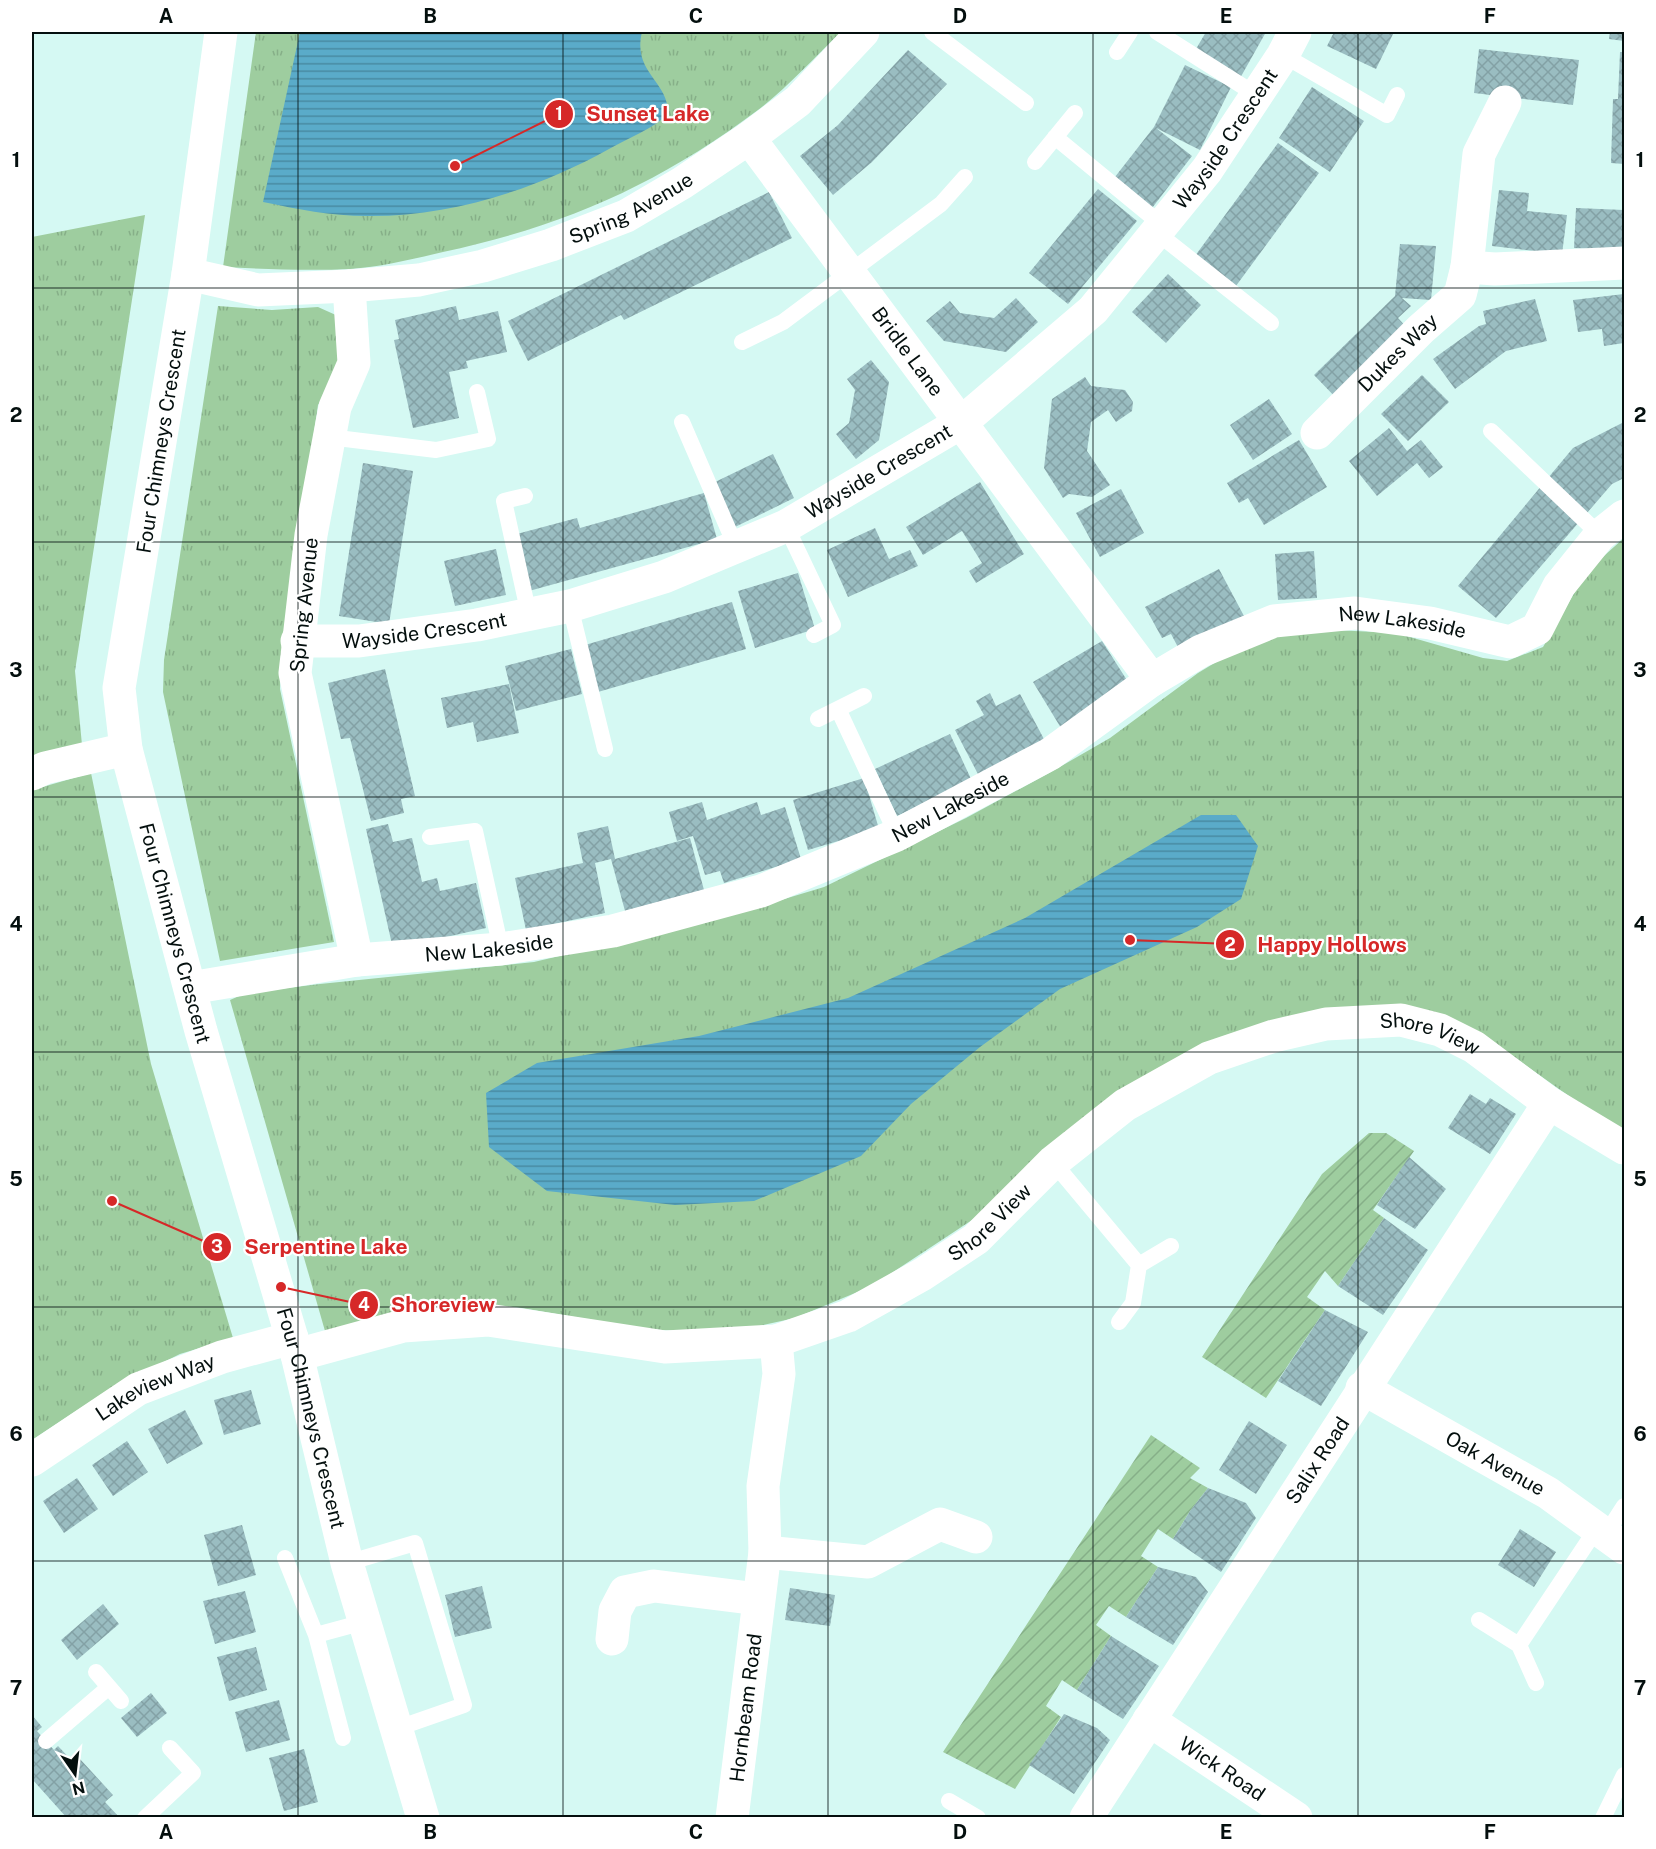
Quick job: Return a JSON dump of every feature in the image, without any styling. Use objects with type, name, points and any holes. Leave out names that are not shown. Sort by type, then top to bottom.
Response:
[{"type":"street","name":"Four Chimneys Crescent","points":[[221,32],[188,274],[119,688],[126,749],[190,988],[295,1346],[348,1563],[423,1818]]},
{"type":"street","name":"Spring Avenue","points":[[188,274],[258,290],[349,286],[419,280],[483,267],[551,245],[626,216],[682,183],[749,138],[798,101],[863,32]]},
{"type":"street","name":"Wayside Crescent","points":[[297,641],[359,641],[477,625],[570,606],[664,577],[786,526],[962,422],[1093,309],[1207,170],[1289,43]]},
{"type":"street","name":"Dukes Way","points":[[1317,433],[1421,329],[1460,295],[1467,267],[1479,154],[1505,102]]},
{"type":"street","name":"Bridle Lane","points":[[749,138],[1152,680]]},
{"type":"street","points":[[1467,267],[1495,269],[1624,263]]},
{"type":"street","name":"Spring Avenue","points":[[349,286],[354,363],[335,406],[311,535],[295,673],[357,960]]},
{"type":"street","name":"New Lakeside","points":[[190,988],[357,960],[501,949],[613,931],[761,891],[897,835],[1050,754],[1152,680],[1201,651],[1274,621],[1355,613],[1430,622],[1510,642],[1537,629],[1559,586],[1612,526]]},
{"type":"street","points":[[32,774],[45,768],[126,749]]},
{"type":"street","name":"Shore View","points":[[295,1346],[403,1326],[488,1320],[665,1347],[776,1341],[848,1316],[923,1274],[976,1239],[1053,1162],[1125,1104],[1209,1058],[1274,1036],[1326,1024],[1401,1020],[1440,1030],[1474,1047],[1549,1103],[1624,1148]]},
{"type":"street","name":"Salix Road","points":[[1086,1818],[1362,1388],[1549,1103]]},
{"type":"street","name":"Hornbeam Road","points":[[732,1818],[765,1552],[763,1486],[778,1374],[776,1341]]},
{"type":"street","name":"Lakeview Way","points":[[32,1460],[138,1389],[222,1357],[295,1346]]},
{"type":"street","name":"Oak Avenue","points":[[1362,1388],[1548,1493],[1609,1536]]},
{"type":"street","points":[[765,1552],[868,1562],[940,1524],[976,1537]]},
{"type":"street","points":[[612,1639],[615,1611],[625,1592],[654,1586],[758,1599]]},
{"type":"street","name":"Wick Road","points":[[1149,1719],[1296,1818]]},
{"type":"lane","points":[[932,32],[1026,103]]},
{"type":"lane","points":[[1116,52],[1130,32]]},
{"type":"lane","points":[[1157,32],[1255,94]]},
{"type":"lane","points":[[1289,43],[1387,115],[1397,95]]},
{"type":"lane","points":[[1035,162],[1075,113]]},
{"type":"lane","points":[[1054,137],[1271,323]]},
{"type":"lane","points":[[742,342],[783,322],[941,204],[965,177]]},
{"type":"lane","points":[[330,437],[436,450],[488,439],[477,392]]},
{"type":"lane","points":[[682,422],[736,547]]},
{"type":"lane","points":[[1491,431],[1612,526]]},
{"type":"lane","points":[[525,496],[504,501],[529,615]]},
{"type":"lane","points":[[786,526],[833,625],[814,634]]},
{"type":"lane","points":[[570,606],[606,748]]},
{"type":"lane","points":[[819,719],[839,711],[864,696]]},
{"type":"lane","points":[[839,711],[897,835]]},
{"type":"lane","points":[[430,837],[475,831],[501,949]]},
{"type":"lane","points":[[1053,1162],[1138,1265],[1133,1303],[1119,1322]]},
{"type":"lane","points":[[1138,1265],[1171,1246]]},
{"type":"lane","points":[[1519,1645],[1609,1536],[1624,1506]]},
{"type":"lane","points":[[348,1563],[415,1543],[464,1705],[398,1728]]},
{"type":"lane","points":[[285,1558],[316,1635],[344,1738]]},
{"type":"lane","points":[[1479,1620],[1519,1645],[1536,1683]]},
{"type":"lane","points":[[316,1635],[364,1622]]},
{"type":"lane","points":[[96,1672],[121,1701]]},
{"type":"lane","points":[[46,1742],[109,1687]]},
{"type":"lane","points":[[145,1818],[193,1773],[170,1748]]},
{"type":"lane","points":[[1603,1818],[1624,1775]]},
{"type":"lane","points":[[949,1801],[978,1818]]},
{"type":"green space","points":[[256,32],[841,32],[758,110],[684,160],[609,199],[530,229],[488,241],[385,265],[318,270],[223,267]]},
{"type":"green space","points":[[145,215],[75,671],[82,745],[32,757],[32,237]]},
{"type":"green space","points":[[218,306],[272,310],[318,307],[338,316],[341,372],[318,405],[281,657],[280,689],[334,942],[220,961],[163,692],[164,660]]},
{"type":"green space","points":[[1624,538],[1624,1135],[1521,1062],[1451,1024],[1266,1026],[872,1286],[795,1318],[750,1328],[681,1331],[644,1329],[516,1307],[472,1306],[325,1331],[230,1000],[246,993],[534,962],[732,915],[824,887],[966,818],[1051,772],[1110,738],[1198,673],[1241,647],[1285,632],[1334,630],[1396,633],[1483,658],[1507,661],[1543,647],[1576,590],[1596,563]]},
{"type":"green space","points":[[91,773],[151,1064],[233,1338],[180,1354],[111,1388],[32,1440],[32,790]]},
{"type":"green space","points":[[1369,1133],[1386,1133],[1414,1151],[1373,1210],[1384,1218],[1338,1286],[1325,1271],[1307,1297],[1325,1310],[1266,1398],[1202,1357],[1322,1174]]},
{"type":"green space","points":[[1151,1435],[1200,1468],[1190,1478],[1208,1488],[1190,1511],[1173,1539],[1158,1529],[1141,1556],[1158,1567],[1126,1617],[1109,1606],[1096,1625],[1111,1636],[1077,1690],[1062,1680],[1046,1706],[1061,1717],[1015,1789],[943,1752]]},
{"type":"water","points":[[300,32],[642,32],[640,46],[642,57],[663,93],[668,114],[640,133],[553,176],[523,188],[462,206],[399,215],[354,216],[301,210],[263,202]]},
{"type":"water","points":[[1201,815],[1236,815],[1258,846],[1241,899],[1197,927],[1060,989],[980,1047],[911,1104],[861,1156],[754,1201],[675,1205],[547,1191],[489,1147],[486,1093],[537,1063],[699,1036],[848,998],[1025,918]]},
{"type":"building","points":[[1206,32],[1266,32],[1239,80],[1193,54]]},
{"type":"building","points":[[1334,32],[1394,32],[1376,69],[1327,46]]},
{"type":"building","points":[[1610,32],[1624,32],[1624,41],[1609,39]]},
{"type":"building","points":[[1479,49],[1579,60],[1573,105],[1474,93]]},
{"type":"building","points":[[908,50],[947,84],[872,162],[833,195],[800,156],[838,125]]},
{"type":"building","points":[[1620,52],[1624,52],[1624,164],[1611,163],[1613,99],[1618,99]]},
{"type":"building","points":[[1185,65],[1231,87],[1200,150],[1156,128],[1192,156],[1149,212],[1111,182],[1154,127]]},
{"type":"building","points":[[1312,87],[1364,121],[1330,172],[1279,138]]},
{"type":"building","points":[[1278,143],[1319,173],[1233,290],[1192,260]]},
{"type":"building","points":[[1098,189],[1137,221],[1068,304],[1029,273]]},
{"type":"building","points":[[1499,190],[1529,193],[1527,211],[1567,215],[1562,254],[1492,246]]},
{"type":"building","points":[[769,192],[792,238],[624,320],[621,315],[528,361],[508,321]]},
{"type":"building","points":[[1576,208],[1624,210],[1624,250],[1574,248]]},
{"type":"building","points":[[1400,244],[1436,246],[1431,300],[1402,298],[1411,306],[1398,318],[1410,331],[1338,400],[1314,375],[1395,296]]},
{"type":"building","points":[[1168,274],[1201,305],[1166,343],[1132,312]]},
{"type":"building","points":[[1624,294],[1624,343],[1604,346],[1602,329],[1578,332],[1573,300]]},
{"type":"building","points":[[1016,298],[1038,322],[1006,352],[944,341],[926,321],[950,301],[960,313],[994,318]]},
{"type":"building","points":[[1535,299],[1547,341],[1506,351],[1455,389],[1433,359],[1479,326],[1486,324],[1483,311]]},
{"type":"building","points":[[456,306],[459,320],[498,311],[507,352],[466,361],[468,368],[449,372],[459,418],[413,428],[394,340],[399,339],[395,320]]},
{"type":"building","points":[[871,360],[889,382],[879,440],[856,459],[836,434],[849,423],[855,390],[847,379]]},
{"type":"building","points":[[1422,375],[1449,402],[1408,441],[1381,414]]},
{"type":"building","points":[[1085,377],[1091,386],[1125,390],[1133,402],[1132,411],[1116,422],[1108,410],[1091,422],[1087,451],[1110,485],[1092,497],[1069,494],[1063,498],[1044,468],[1052,399]]},
{"type":"building","points":[[1269,399],[1292,434],[1253,460],[1230,425]]},
{"type":"building","points":[[1624,422],[1624,478],[1612,484],[1496,618],[1458,586],[1573,448]]},
{"type":"building","points":[[1389,428],[1407,451],[1421,440],[1443,467],[1429,478],[1417,463],[1377,496],[1349,461]]},
{"type":"building","points":[[1299,440],[1327,487],[1264,525],[1248,498],[1239,503],[1227,483]]},
{"type":"building","points":[[773,454],[794,498],[733,528],[711,484]]},
{"type":"building","points":[[363,463],[413,471],[389,624],[339,616]]},
{"type":"building","points":[[980,482],[1024,554],[976,583],[969,571],[982,563],[962,531],[923,555],[906,527]]},
{"type":"building","points":[[1121,489],[1144,533],[1100,557],[1076,513]]},
{"type":"building","points":[[704,493],[717,539],[529,591],[513,535],[577,518],[580,528]]},
{"type":"building","points":[[875,528],[889,559],[910,550],[918,566],[848,597],[827,550]]},
{"type":"building","points":[[496,549],[506,595],[455,606],[444,561]]},
{"type":"building","points":[[1314,551],[1317,598],[1278,600],[1275,554]]},
{"type":"building","points":[[1219,569],[1244,616],[1179,649],[1171,634],[1162,638],[1145,607]]},
{"type":"building","points":[[798,573],[815,629],[755,648],[738,591]]},
{"type":"building","points":[[732,602],[746,649],[598,692],[585,645]]},
{"type":"building","points":[[1102,641],[1130,685],[1061,728],[1033,682]]},
{"type":"building","points":[[571,649],[582,694],[516,711],[505,666]]},
{"type":"building","points":[[385,669],[415,796],[401,799],[404,813],[371,821],[350,738],[341,739],[328,683]]},
{"type":"building","points":[[509,684],[519,733],[477,742],[473,722],[447,728],[441,698]]},
{"type":"building","points":[[990,693],[996,706],[1020,694],[1045,741],[979,776],[955,730],[984,715],[976,701]]},
{"type":"building","points":[[950,734],[972,781],[897,816],[875,769]]},
{"type":"building","points":[[864,778],[879,829],[808,850],[793,800]]},
{"type":"building","points":[[702,802],[707,820],[757,802],[761,815],[785,807],[801,859],[724,883],[720,871],[705,875],[693,836],[677,841],[669,812]]},
{"type":"building","points":[[388,824],[393,842],[412,838],[422,882],[437,878],[440,891],[476,883],[486,928],[393,949],[366,829]]},
{"type":"building","points":[[608,826],[615,859],[690,838],[704,890],[625,911],[611,859],[595,863],[605,913],[526,930],[515,878],[583,863],[577,833]]},
{"type":"building","points":[[1470,1094],[1486,1104],[1490,1098],[1516,1114],[1490,1154],[1448,1128]]},
{"type":"building","points":[[1409,1157],[1446,1189],[1415,1229],[1377,1205]]},
{"type":"building","points":[[1384,1218],[1428,1250],[1383,1315],[1338,1286]]},
{"type":"building","points":[[1325,1310],[1368,1332],[1321,1406],[1278,1381]]},
{"type":"building","points":[[251,1390],[261,1424],[224,1435],[214,1400]]},
{"type":"building","points":[[185,1410],[203,1444],[167,1464],[148,1429]]},
{"type":"building","points":[[1249,1421],[1287,1445],[1256,1494],[1219,1470]]},
{"type":"building","points":[[127,1441],[148,1472],[113,1496],[92,1465]]},
{"type":"building","points":[[77,1478],[98,1509],[64,1533],[43,1501]]},
{"type":"building","points":[[1208,1488],[1246,1503],[1256,1518],[1221,1572],[1173,1539],[1190,1511]]},
{"type":"building","points":[[242,1525],[256,1575],[218,1586],[204,1535]]},
{"type":"building","points":[[1520,1529],[1556,1552],[1534,1587],[1498,1565]]},
{"type":"building","points":[[1158,1567],[1196,1577],[1208,1592],[1173,1645],[1126,1617]]},
{"type":"building","points":[[482,1586],[492,1628],[455,1637],[445,1595]]},
{"type":"building","points":[[790,1588],[835,1595],[830,1626],[785,1620]]},
{"type":"building","points":[[245,1591],[256,1632],[215,1644],[203,1601]]},
{"type":"building","points":[[103,1604],[119,1624],[77,1660],[61,1640]]},
{"type":"building","points":[[1111,1636],[1159,1666],[1123,1719],[1077,1690]]},
{"type":"building","points":[[256,1647],[267,1690],[229,1701],[217,1657]]},
{"type":"building","points":[[151,1693],[167,1713],[137,1737],[121,1718]]},
{"type":"building","points":[[279,1700],[290,1740],[246,1752],[235,1712]]},
{"type":"building","points":[[1064,1714],[1097,1728],[1110,1740],[1074,1794],[1029,1765]]},
{"type":"building","points":[[32,1715],[42,1727],[37,1731],[54,1750],[58,1746],[75,1764],[80,1759],[113,1795],[105,1802],[120,1818],[67,1818],[32,1779]]},
{"type":"building","points":[[304,1749],[318,1802],[284,1811],[269,1758]]},
{"type":"place","name":"Sunset Lake","points":[[455,166]]},
{"type":"place","name":"Happy Hollows","points":[[1130,940]]},
{"type":"place","name":"Serpentine Lake","points":[[112,1201]]},
{"type":"place","name":"Shoreview","points":[[281,1287]]}]
